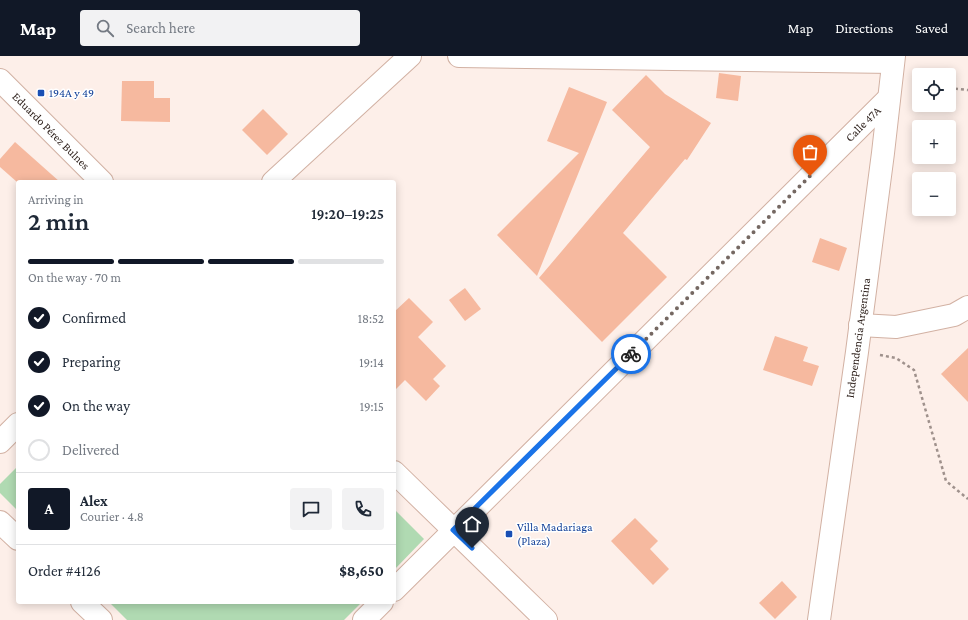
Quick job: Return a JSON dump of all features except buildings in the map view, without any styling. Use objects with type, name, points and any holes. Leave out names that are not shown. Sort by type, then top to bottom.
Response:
[{"type":"street","points":[[275,180],[410,56]]},
{"type":"street","points":[[459,56],[893,59]]},
{"type":"street","name":"Independencia Argentina","points":[[819,620],[857,352],[883,154],[893,59]]},
{"type":"street","name":"Eduardo Pérez Bulnes","points":[[0,80],[100,180]]},
{"type":"street","name":"Calle 47A","points":[[396,588],[889,98]]},
{"type":"street","points":[[860,325],[896,327],[954,315],[968,307]]},
{"type":"street","points":[[0,442],[16,426]]},
{"type":"street","points":[[396,474],[546,620]]},
{"type":"street","points":[[0,522],[16,537]]},
{"type":"street","points":[[84,604],[101,620]]},
{"type":"street","points":[[364,620],[380,604]]},
{"type":"path","points":[[956,89],[968,90]]},
{"type":"path","points":[[857,352],[896,358],[914,370],[946,481],[968,499]]},
{"type":"green space","points":[[16,468],[16,509],[0,493],[0,484]]},
{"type":"green space","points":[[396,511],[424,539],[396,568]]},
{"type":"green space","points":[[111,604],[360,604],[344,620],[127,620]]},
{"type":"way so far","points":[[631,354],[810,176]]},
{"type":"place","name":"194A y 49","points":[[41,93]]},
{"type":"place","name":"Villa Madariaga (Plaza)","points":[[509,534]]},
{"type":"route","points":[[472,548],[453,530],[631,354]]}]
